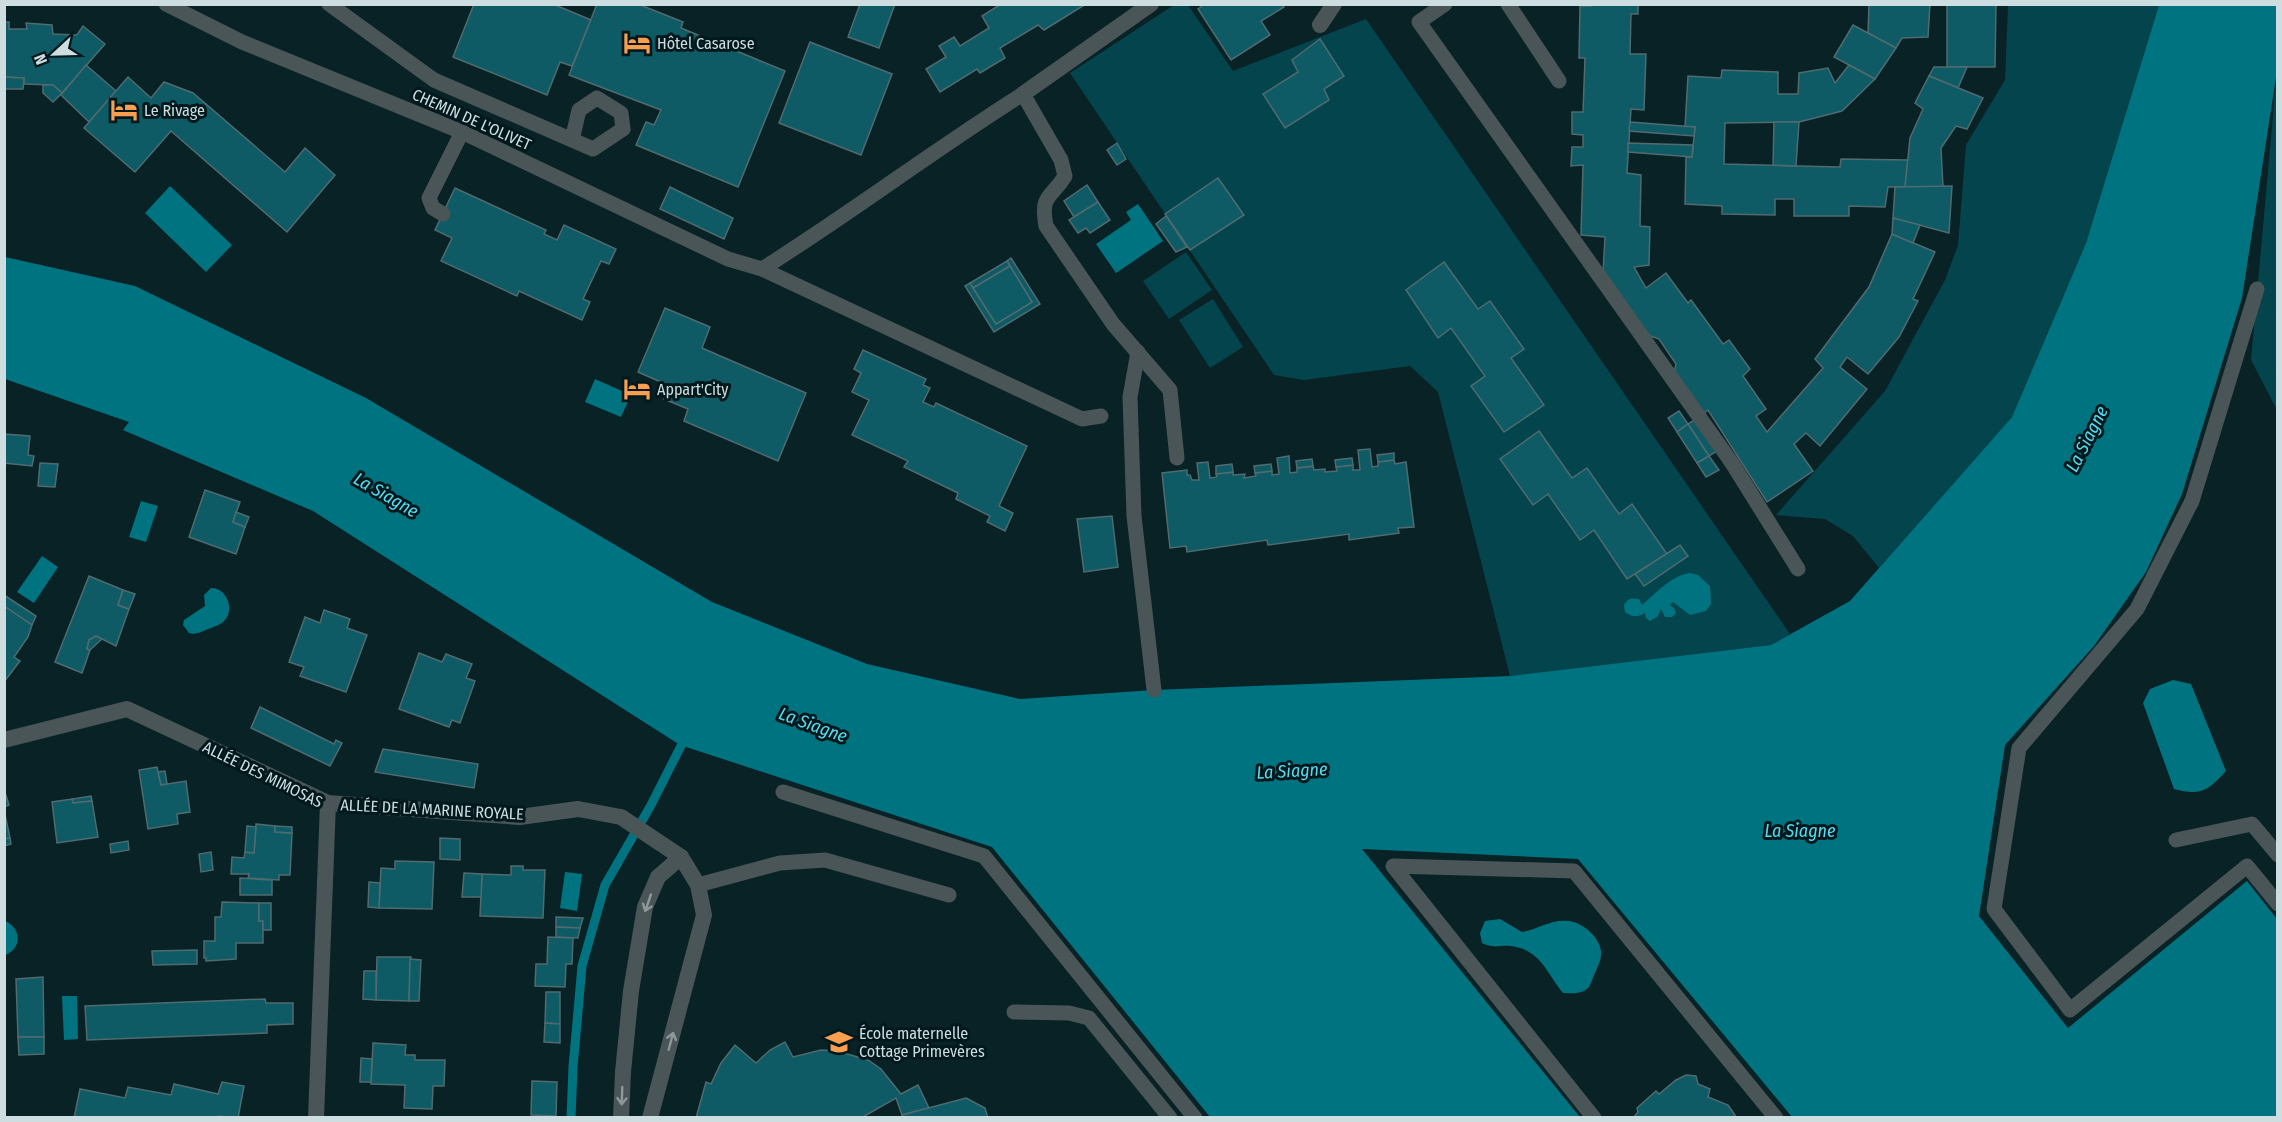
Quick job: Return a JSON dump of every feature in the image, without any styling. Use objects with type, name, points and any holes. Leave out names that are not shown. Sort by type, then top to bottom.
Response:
[{"type":"street","points":[[1023,94],[1151,4]]},
{"type":"street","points":[[1320,25],[1334,4]]},
{"type":"street","name":"ALLÉE DES MIMOSAS","points":[[4,740],[128,709],[328,802],[316,1118]]},
{"type":"street","name":"ALLÉE DE LA MARINE ROYALE","points":[[328,802],[520,816],[578,808],[621,817],[681,857],[698,885],[704,915],[650,1118]]},
{"type":"street","points":[[621,1118],[631,991],[645,907],[658,877],[681,857]]},
{"type":"lane","name":"CHEMIN DE L'OLIVET","points":[[166,4],[242,42],[462,132],[728,259],[762,269],[1082,419],[1101,416]]},
{"type":"lane","points":[[329,4],[434,80],[572,140]]},
{"type":"lane","points":[[1445,4],[1419,22],[1732,463],[1798,569]]},
{"type":"lane","points":[[1508,4],[1559,81]]},
{"type":"lane","points":[[762,269],[830,226],[1023,94],[1061,160],[1065,176],[1047,196],[1043,209],[1046,226],[1113,324],[1170,390],[1177,458]]},
{"type":"lane","points":[[443,214],[433,208],[429,198],[462,132]]},
{"type":"lane","points":[[2257,289],[2192,501],[2137,609],[2019,748],[1994,909],[2070,1010],[2247,866],[2277,904]]},
{"type":"lane","points":[[1138,352],[1130,397],[1134,516],[1154,690]]},
{"type":"lane","points":[[783,792],[984,856],[1195,1118]]},
{"type":"lane","points":[[2176,840],[2252,824],[2277,855]]},
{"type":"lane","points":[[698,885],[780,863],[825,860],[949,896]]},
{"type":"lane","points":[[1594,1118],[1393,866],[1574,871],[1776,1118]]},
{"type":"lane","points":[[1014,1012],[1069,1013],[1089,1018],[1170,1118]]},
{"type":"shaded area","points":[[1174,5],[1188,5],[1233,71],[1366,19],[1790,634],[1771,645],[1510,676],[1438,392],[1410,366],[1304,380],[1274,375],[1070,73]]},
{"type":"shaded area","points":[[2008,5],[2159,5],[2086,243],[2012,417],[1879,568],[1853,536],[1825,519],[1776,515],[1885,391],[1945,280],[1958,245],[1966,145],[2005,80]]},
{"type":"shaded area","points":[[2277,71],[2277,410],[2251,360]]},
{"type":"shaded area","points":[[1186,252],[1212,290],[1169,319],[1143,281]]},
{"type":"shaded area","points":[[1213,299],[1243,347],[1210,368],[1179,320]]},
{"type":"water","name":"La Siagne","points":[[2159,5],[2277,5],[2277,71],[2242,298],[2182,494],[2146,572],[2094,646],[2005,745],[1979,916],[2068,1028],[2247,881],[2277,919],[2277,1117],[1792,1117],[1578,859],[1362,849],[1580,1117],[1210,1117],[992,847],[680,745],[313,511],[123,430],[129,422],[5,379],[5,257],[135,286],[366,398],[712,602],[867,664],[1020,699],[1154,690],[1510,676],[1771,645],[1850,601],[2012,417],[2086,243]]},
{"type":"water","points":[[170,186],[232,245],[206,272],[145,213]]},
{"type":"water","points":[[1138,204],[1163,241],[1116,273],[1096,244],[1131,220],[1126,212]]},
{"type":"water","points":[[595,379],[631,395],[621,417],[585,402]]},
{"type":"water","points":[[141,501],[158,506],[146,542],[129,537]]},
{"type":"water","points":[[42,556],[58,567],[34,603],[17,592]]},
{"type":"water","points":[[1690,573],[1698,575],[1710,586],[1711,604],[1706,611],[1690,615],[1673,602],[1670,605],[1676,613],[1672,617],[1665,617],[1661,609],[1657,617],[1650,621],[1646,618],[1645,613],[1635,616],[1625,612],[1624,605],[1629,600],[1639,599],[1642,605],[1677,577]]},
{"type":"water","points":[[211,588],[225,595],[229,605],[228,615],[217,626],[194,634],[189,633],[183,625],[184,620],[205,606],[204,595]]},
{"type":"water","points":[[2173,680],[2191,684],[2226,771],[2214,783],[2197,792],[2174,789],[2143,703],[2150,689]]},
{"type":"water","points":[[565,872],[582,874],[577,911],[560,908]]},
{"type":"water","points":[[1500,919],[1522,932],[1562,921],[1573,922],[1584,927],[1597,940],[1601,951],[1600,961],[1589,987],[1579,993],[1563,993],[1542,963],[1529,952],[1511,946],[1493,946],[1482,943],[1480,933],[1485,921]]},
{"type":"water","points":[[5,921],[15,928],[18,938],[15,948],[5,955]]},
{"type":"water","points":[[62,996],[77,996],[78,1039],[64,1040]]},
{"type":"building","points":[[474,4],[553,4],[591,20],[572,66],[560,62],[547,95],[453,57]]},
{"type":"building","points":[[597,4],[638,4],[683,22],[681,28],[785,71],[738,187],[636,145],[646,122],[654,125],[661,110],[569,75]]},
{"type":"building","points":[[860,4],[895,4],[879,48],[848,37]]},
{"type":"building","points":[[1001,4],[1086,4],[1044,30],[1038,25],[1000,48],[1005,58],[980,73],[977,69],[940,92],[926,69],[946,57],[939,46],[954,37],[960,46],[989,28],[982,16]]},
{"type":"building","points":[[1205,4],[1282,4],[1284,7],[1261,21],[1270,35],[1231,60],[1198,9]]},
{"type":"building","points":[[1591,4],[1638,4],[1638,14],[1631,14],[1630,54],[1646,54],[1644,110],[1631,109],[1627,173],[1641,175],[1640,226],[1650,227],[1649,265],[1634,267],[1646,288],[1666,273],[1688,303],[1691,300],[1723,344],[1729,340],[1750,369],[1743,376],[1766,409],[1756,416],[1767,432],[1823,368],[1815,359],[1869,287],[1892,234],[1935,252],[1913,299],[1918,301],[1899,337],[1868,374],[1847,357],[1840,367],[1867,389],[1820,446],[1806,433],[1794,444],[1813,471],[1767,502],[1708,410],[1702,415],[1674,374],[1676,364],[1659,339],[1648,335],[1603,273],[1605,237],[1581,235],[1583,165],[1571,166],[1572,147],[1583,147],[1583,135],[1572,134],[1572,112],[1583,112],[1585,58],[1579,58],[1580,6],[1591,6]]},
{"type":"building","points":[[1869,4],[1930,4],[1928,37],[1902,38],[1896,48],[1868,33]]},
{"type":"building","points":[[1947,4],[1996,4],[1995,67],[1947,67]]},
{"type":"building","points":[[4,22],[9,22],[9,29],[27,29],[26,23],[52,25],[53,34],[77,35],[83,26],[105,44],[62,93],[53,85],[24,84],[24,78],[4,77]]},
{"type":"building","points":[[1853,25],[1896,48],[1875,79],[1834,57]]},
{"type":"building","points":[[1320,39],[1344,76],[1324,89],[1329,100],[1285,128],[1263,94],[1298,72],[1292,60]]},
{"type":"building","points":[[810,42],[892,74],[861,155],[779,123]]},
{"type":"building","points":[[86,65],[116,91],[89,122],[61,95]]},
{"type":"building","points":[[1849,65],[1875,79],[1842,111],[1799,122],[1725,123],[1724,164],[1840,167],[1841,159],[1908,160],[1905,187],[1888,187],[1885,207],[1849,206],[1849,216],[1794,216],[1794,199],[1775,199],[1775,215],[1722,214],[1722,206],[1685,204],[1686,157],[1692,157],[1695,127],[1685,127],[1688,76],[1721,78],[1722,70],[1778,72],[1778,94],[1798,94],[1799,73],[1828,68],[1835,83]]},
{"type":"building","points":[[1934,67],[1967,67],[1958,88],[1929,76]]},
{"type":"building","points":[[1929,76],[1983,98],[1967,129],[1956,126],[1941,148],[1943,187],[1905,187],[1910,138],[1923,109],[1915,103]]},
{"type":"building","points":[[4,77],[24,78],[23,89],[4,89]]},
{"type":"building","points":[[128,77],[151,98],[164,82],[193,93],[285,172],[305,148],[335,175],[287,232],[171,131],[135,172],[84,128]]},
{"type":"building","points":[[43,85],[53,85],[62,93],[53,102],[43,93]]},
{"type":"building","points":[[1630,122],[1695,127],[1694,136],[1629,131]]},
{"type":"building","points":[[1774,122],[1799,122],[1796,166],[1773,165]]},
{"type":"building","points":[[1117,143],[1126,159],[1117,165],[1107,150]]},
{"type":"building","points":[[1628,143],[1693,145],[1692,157],[1628,152]]},
{"type":"building","points":[[1218,178],[1244,215],[1190,250],[1165,214]]},
{"type":"building","points":[[1087,185],[1098,202],[1074,217],[1064,201]]},
{"type":"building","points":[[1952,186],[1949,233],[1893,218],[1895,187]]},
{"type":"building","points":[[670,187],[733,218],[724,239],[660,209]]},
{"type":"building","points":[[455,188],[546,230],[544,234],[557,240],[564,225],[616,249],[609,264],[601,261],[583,299],[590,302],[582,320],[519,291],[517,296],[441,261],[452,238],[435,230]]},
{"type":"building","points":[[1098,202],[1110,220],[1090,233],[1086,228],[1078,233],[1069,220]]},
{"type":"building","points":[[1166,216],[1187,247],[1176,252],[1156,224]]},
{"type":"building","points":[[1893,218],[1920,225],[1913,243],[1892,234]]},
{"type":"building","points":[[1011,258],[1040,304],[994,332],[965,286],[970,283],[996,324],[1032,302],[1007,261]]},
{"type":"building","points":[[1007,261],[1010,266],[973,288],[970,283]]},
{"type":"building","points":[[1444,262],[1478,309],[1490,301],[1524,349],[1511,358],[1544,405],[1504,432],[1471,386],[1485,376],[1451,328],[1438,338],[1406,290]]},
{"type":"building","points":[[1010,266],[1032,302],[996,324],[973,288]]},
{"type":"building","points":[[665,308],[710,327],[702,348],[806,393],[778,461],[684,421],[688,409],[664,399],[670,386],[638,372]]},
{"type":"building","points":[[863,350],[926,379],[923,385],[930,388],[923,402],[934,407],[936,403],[1027,446],[999,506],[1013,513],[1005,531],[987,522],[990,516],[956,499],[958,493],[904,467],[908,461],[852,435],[869,400],[852,392],[861,373],[854,369]]},
{"type":"building","points":[[1679,411],[1688,424],[1677,432],[1668,418]]},
{"type":"building","points":[[1696,419],[1717,451],[1709,456],[1688,424]]},
{"type":"building","points":[[1688,424],[1709,456],[1697,463],[1677,432]]},
{"type":"building","points":[[1539,431],[1572,478],[1587,468],[1619,514],[1632,504],[1667,554],[1627,579],[1594,530],[1580,540],[1548,494],[1533,505],[1500,459]]},
{"type":"building","points":[[4,434],[30,436],[28,455],[34,456],[32,466],[4,463]]},
{"type":"building","points":[[1370,449],[1372,467],[1378,466],[1378,462],[1394,460],[1395,464],[1406,462],[1414,527],[1398,528],[1399,533],[1349,540],[1349,534],[1268,545],[1267,540],[1187,552],[1186,546],[1170,548],[1162,473],[1187,470],[1187,475],[1190,475],[1192,480],[1199,480],[1197,463],[1208,462],[1210,478],[1217,477],[1216,474],[1233,472],[1233,475],[1245,474],[1244,478],[1256,476],[1255,473],[1272,471],[1272,475],[1279,474],[1277,458],[1289,456],[1290,473],[1297,472],[1297,468],[1313,466],[1314,470],[1325,469],[1325,472],[1337,471],[1336,467],[1353,465],[1353,470],[1360,470],[1358,450]]},
{"type":"building","points":[[1394,453],[1394,460],[1378,462],[1377,455]]},
{"type":"building","points":[[1709,456],[1719,470],[1706,477],[1697,463]]},
{"type":"building","points":[[1352,458],[1353,465],[1336,467],[1335,460]]},
{"type":"building","points":[[1312,459],[1313,466],[1297,468],[1296,461]]},
{"type":"building","points":[[40,463],[58,464],[55,487],[38,486]]},
{"type":"building","points":[[1232,464],[1233,472],[1216,474],[1216,466]]},
{"type":"building","points":[[1271,464],[1272,471],[1255,473],[1254,466]]},
{"type":"building","points":[[205,490],[240,502],[233,522],[245,527],[236,554],[189,537]]},
{"type":"building","points":[[236,512],[249,517],[245,527],[233,522]]},
{"type":"building","points":[[1112,516],[1118,567],[1084,572],[1077,519]]},
{"type":"building","points":[[1680,545],[1688,556],[1644,586],[1635,574]]},
{"type":"building","points":[[89,576],[123,590],[118,605],[129,609],[116,646],[96,636],[89,640],[87,649],[90,650],[82,673],[55,662]]},
{"type":"building","points":[[123,590],[135,594],[129,609],[118,605]]},
{"type":"building","points":[[4,595],[36,616],[32,625],[4,606]]},
{"type":"building","points":[[4,606],[32,625],[28,637],[14,657],[20,661],[4,682]]},
{"type":"building","points":[[324,610],[350,619],[347,628],[367,635],[346,692],[300,676],[304,667],[289,662],[305,617],[320,623]]},
{"type":"building","points":[[96,636],[102,639],[90,650],[87,649],[89,640]]},
{"type":"building","points":[[419,653],[442,662],[446,654],[472,664],[466,678],[475,681],[460,723],[452,720],[449,727],[399,709]]},
{"type":"building","points":[[260,707],[334,744],[336,740],[342,743],[330,766],[251,728]]},
{"type":"building","points":[[383,749],[478,764],[474,788],[375,772]]},
{"type":"building","points":[[157,767],[161,785],[186,781],[190,812],[177,814],[178,824],[148,829],[139,770]]},
{"type":"building","points":[[165,771],[167,784],[161,785],[158,772]]},
{"type":"building","points":[[4,789],[9,805],[4,807]]},
{"type":"building","points":[[91,796],[92,801],[73,803],[72,799]]},
{"type":"building","points":[[72,799],[73,803],[92,801],[98,837],[57,843],[52,802]]},
{"type":"building","points":[[4,810],[10,838],[4,839]]},
{"type":"building","points":[[256,824],[275,826],[275,832],[292,833],[290,875],[279,875],[279,880],[248,878],[249,874],[231,874],[232,857],[244,858],[245,852],[254,853]]},
{"type":"building","points":[[247,826],[256,827],[254,853],[245,852]]},
{"type":"building","points":[[275,826],[292,827],[292,833],[275,832]]},
{"type":"building","points":[[10,838],[11,844],[4,846],[4,839]]},
{"type":"building","points":[[440,838],[460,839],[460,860],[440,859]]},
{"type":"building","points":[[128,841],[129,850],[111,853],[110,844]]},
{"type":"building","points":[[211,852],[213,870],[201,872],[199,854]]},
{"type":"building","points":[[395,861],[434,862],[432,909],[379,908],[381,868],[395,869]]},
{"type":"building","points":[[511,866],[523,866],[523,870],[545,870],[543,918],[480,916],[482,874],[511,875]]},
{"type":"building","points":[[464,873],[482,874],[481,897],[462,897]]},
{"type":"building","points":[[240,878],[272,880],[272,895],[240,895]]},
{"type":"building","points":[[369,882],[380,883],[379,908],[368,907]]},
{"type":"building","points":[[222,902],[259,903],[259,921],[263,921],[263,943],[236,943],[236,959],[206,961],[204,941],[215,941],[215,917],[221,917]]},
{"type":"building","points":[[259,903],[271,903],[271,930],[263,930],[263,921],[259,921]]},
{"type":"building","points":[[556,917],[583,918],[580,928],[556,927]]},
{"type":"building","points":[[556,927],[580,928],[578,938],[556,937]]},
{"type":"building","points":[[548,937],[573,938],[572,964],[566,964],[565,987],[535,986],[536,964],[547,964]]},
{"type":"building","points":[[197,950],[197,964],[153,965],[152,951]]},
{"type":"building","points":[[377,957],[411,957],[409,1001],[376,1000]]},
{"type":"building","points":[[410,959],[421,960],[419,1001],[409,1001]]},
{"type":"building","points":[[364,971],[376,971],[376,1000],[363,999]]},
{"type":"building","points":[[43,977],[44,1037],[18,1037],[16,979]]},
{"type":"building","points":[[546,992],[560,992],[560,1024],[545,1023]]},
{"type":"building","points":[[265,999],[266,1003],[293,1003],[293,1024],[267,1025],[267,1033],[87,1040],[85,1006]]},
{"type":"building","points":[[545,1023],[560,1024],[560,1043],[544,1042]]},
{"type":"building","points":[[18,1037],[44,1037],[44,1054],[19,1055]]},
{"type":"building","points":[[785,1042],[793,1057],[821,1050],[837,1051],[868,1060],[881,1069],[901,1094],[918,1085],[929,1108],[902,1115],[896,1098],[861,1118],[696,1118],[706,1082],[711,1084],[721,1063],[735,1045],[756,1063],[770,1050]]},
{"type":"building","points":[[373,1043],[406,1045],[405,1055],[415,1055],[415,1060],[445,1060],[444,1086],[433,1086],[432,1109],[404,1108],[405,1085],[371,1084]]},
{"type":"building","points":[[361,1058],[372,1059],[371,1082],[360,1082]]},
{"type":"building","points":[[1686,1075],[1696,1076],[1698,1084],[1710,1089],[1708,1097],[1728,1105],[1737,1118],[1633,1118],[1638,1112],[1637,1108],[1656,1091],[1659,1094]]},
{"type":"building","points":[[532,1081],[557,1082],[556,1116],[531,1115]]},
{"type":"building","points":[[222,1082],[244,1086],[238,1118],[219,1116],[219,1118],[74,1118],[80,1089],[125,1098],[128,1087],[171,1095],[174,1084],[218,1094]]},
{"type":"building","points":[[966,1098],[985,1108],[988,1118],[903,1118],[902,1115]]},
{"type":"waterway","points":[[571,1118],[582,966],[605,885],[651,805],[686,736]]},
{"type":"place","name":"Hôtel Casarose","points":[[637,43]]},
{"type":"place","name":"Le Rivage","points":[[124,110]]},
{"type":"place","name":"Appart'City","points":[[637,389]]},
{"type":"place","name":"École maternelle Cottage Primevères","points":[[839,1042]]}]
